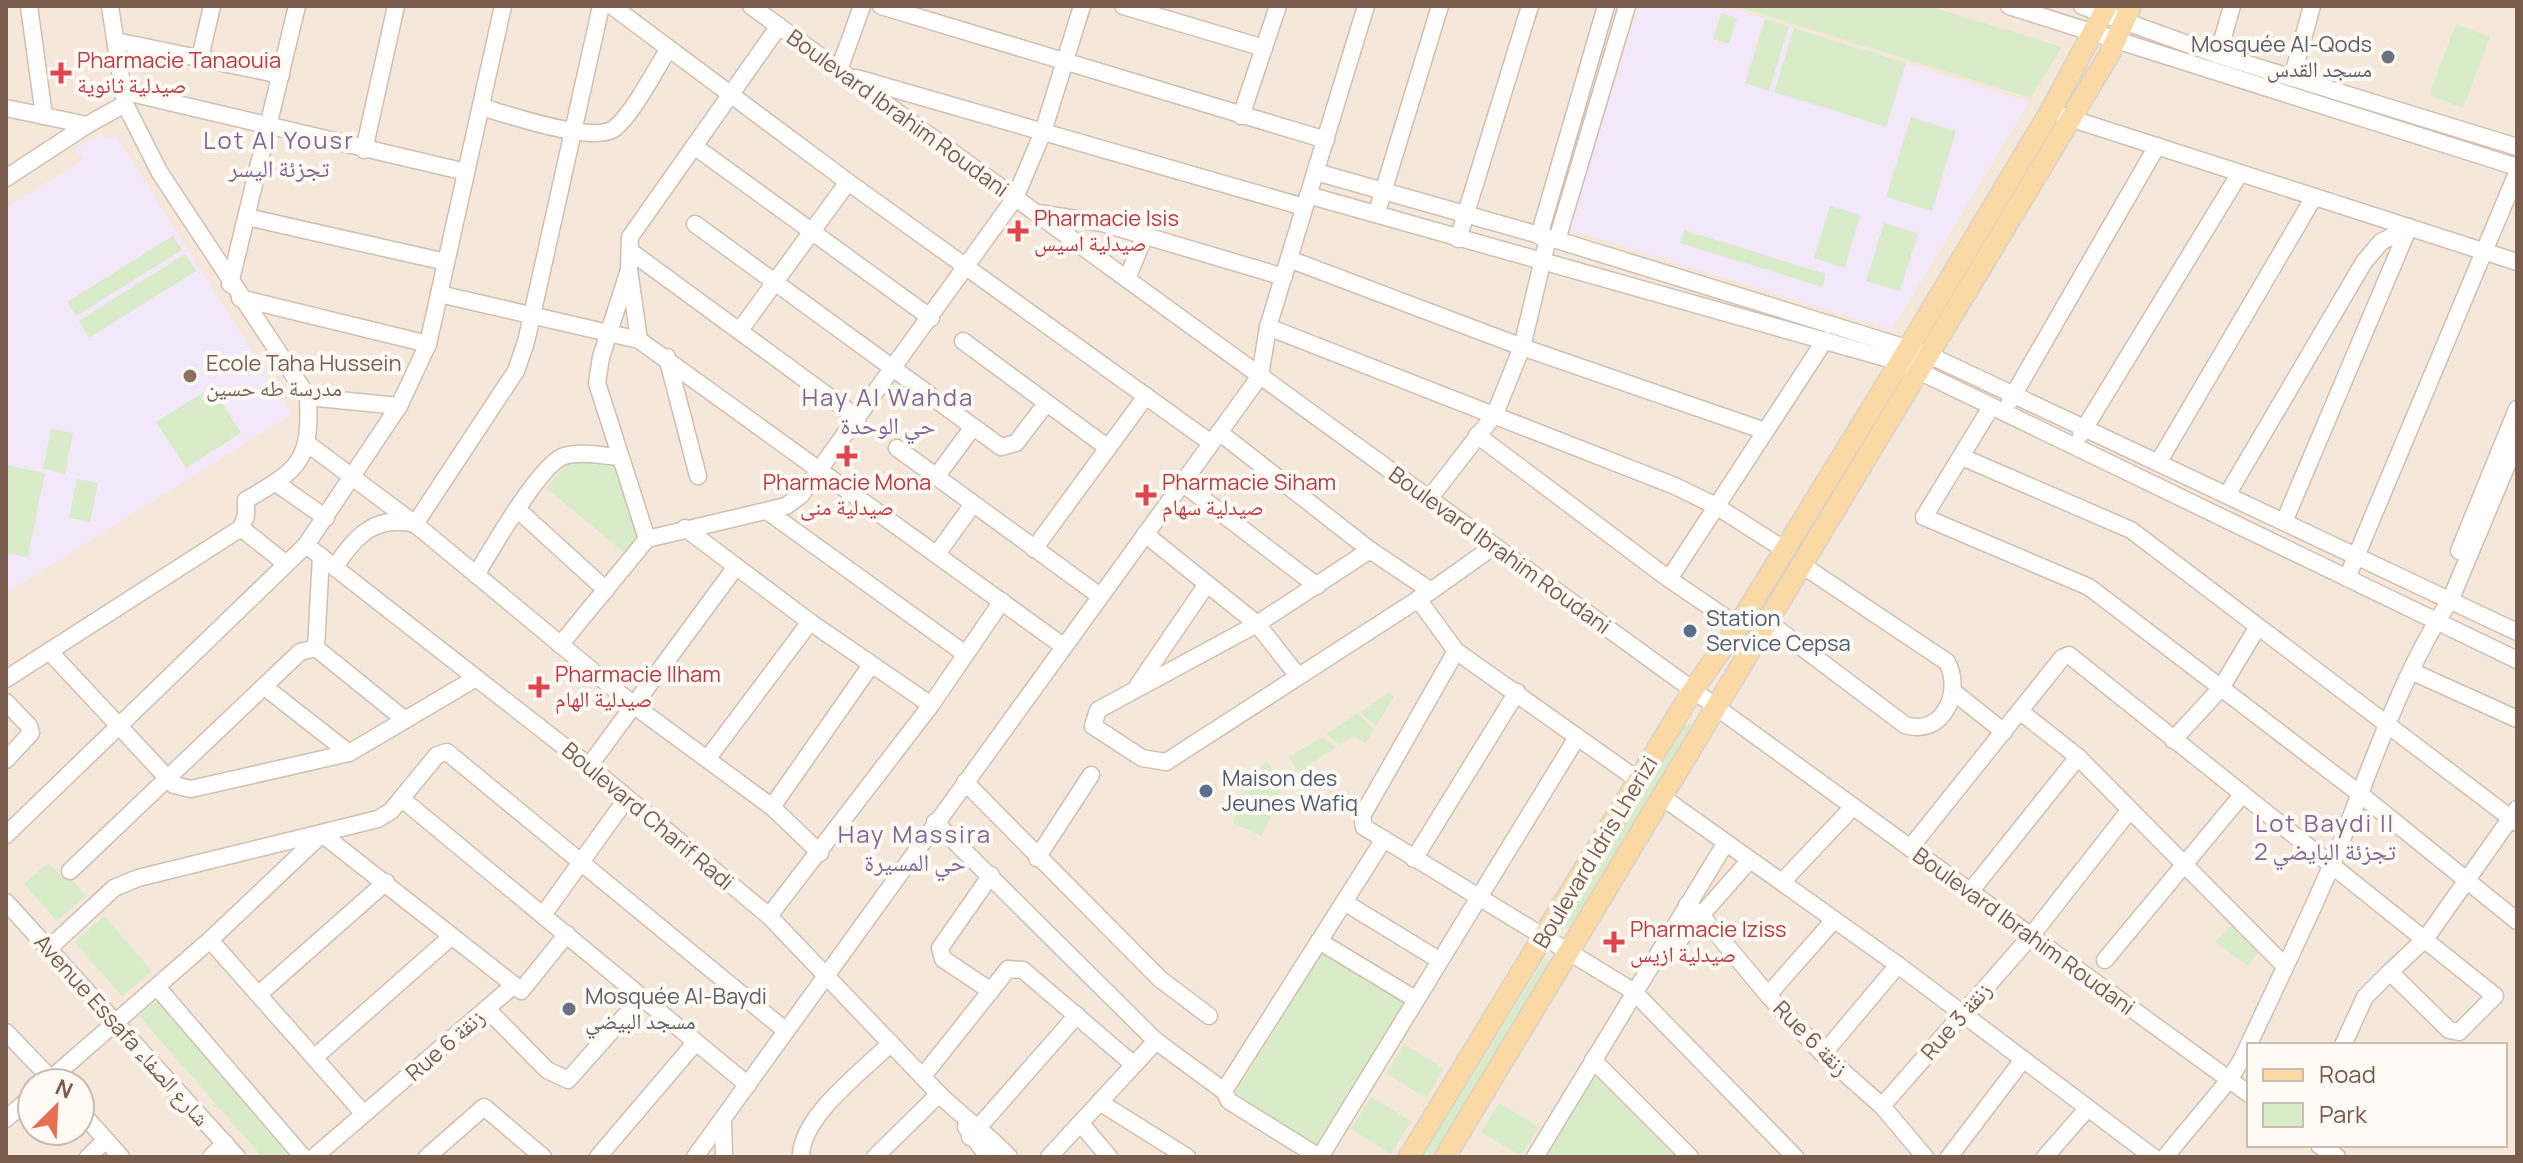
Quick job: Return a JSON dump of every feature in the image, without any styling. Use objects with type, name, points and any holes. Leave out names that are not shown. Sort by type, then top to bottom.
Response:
[{"type":"main road","points":[[2059,115],[2106,10]]},
{"type":"main road","points":[[2059,115],[2116,42],[2129,13]]},
{"type":"main road","name":"Boulevard Idris Lherizi","points":[[1409,1157],[1693,690],[1738,626],[1904,355],[2059,115]]},
{"type":"main road","name":"Boulevard Idris Lherizi","points":[[1445,1157],[1924,363],[2059,115]]},
{"type":"street","points":[[29,6],[44,116]]},
{"type":"street","points":[[6,679],[241,528],[246,516],[246,500],[276,483],[298,463],[308,444],[308,397],[235,291],[160,173],[123,98],[110,6]]},
{"type":"street","points":[[200,58],[212,6]]},
{"type":"street","points":[[235,291],[247,217],[297,6]]},
{"type":"street","points":[[364,150],[396,6]]},
{"type":"street","points":[[6,835],[306,545],[399,406],[428,344],[503,6]]},
{"type":"street","points":[[415,524],[516,371],[601,6]]},
{"type":"street","points":[[612,6],[967,268],[1146,396],[1215,438],[1370,550],[1425,595],[1456,651],[1517,692],[1576,739],[1638,780]]},
{"type":"street","name":"Boulevard Ibrahim Roudani","points":[[751,6],[2247,1093]]},
{"type":"street","points":[[862,6],[843,72],[1043,132],[1306,201],[1377,212],[1458,239],[1825,340],[1904,355]]},
{"type":"street","points":[[881,6],[921,12],[1063,61],[1326,140]]},
{"type":"street","points":[[560,645],[647,539],[767,511],[795,501],[894,369],[1015,198],[1043,132],[1082,6]]},
{"type":"street","points":[[1123,6],[1154,11],[1264,48]]},
{"type":"street","points":[[1241,116],[1278,6]]},
{"type":"street","points":[[695,1157],[825,973],[1260,376],[1268,327],[1366,6]]},
{"type":"street","points":[[1377,212],[1440,6]]},
{"type":"street","points":[[1458,239],[1530,6]]},
{"type":"street","points":[[1429,499],[1495,414],[1522,347],[1606,6]]},
{"type":"street","points":[[1548,238],[1627,6]]},
{"type":"street","points":[[2009,6],[2517,170],[2347,578]]},
{"type":"street","points":[[2082,6],[2129,13],[2218,55],[2517,147]]},
{"type":"street","points":[[2218,55],[2232,6]]},
{"type":"street","points":[[2292,78],[2312,6]]},
{"type":"street","points":[[639,340],[629,269],[633,231],[779,26]]},
{"type":"street","points":[[116,41],[281,75]]},
{"type":"street","points":[[481,107],[572,131],[594,134],[613,130],[668,50]]},
{"type":"street","points":[[6,178],[123,98],[466,172]]},
{"type":"street","points":[[6,108],[87,125]]},
{"type":"street","points":[[2059,115],[2517,262]]},
{"type":"street","points":[[694,146],[931,318]]},
{"type":"street","points":[[2157,146],[2014,394],[1962,457],[1924,517],[2089,587],[2360,794],[2517,921]]},
{"type":"street","points":[[1316,172],[1548,238],[2014,394],[2517,632]]},
{"type":"street","points":[[2074,447],[2240,173]]},
{"type":"street","points":[[740,330],[848,182]]},
{"type":"street","points":[[2158,463],[2314,197]]},
{"type":"street","points":[[1036,213],[1102,223],[1284,277]]},
{"type":"street","points":[[247,217],[446,262]]},
{"type":"street","points":[[695,224],[1001,447],[1012,446],[1045,405]]},
{"type":"street","points":[[2227,495],[2364,262],[2381,242],[2409,227]]},
{"type":"street","points":[[2284,522],[2409,227]]},
{"type":"street","points":[[1127,279],[1145,235]]},
{"type":"street","points":[[630,251],[858,418]]},
{"type":"street","points":[[1289,259],[1522,347],[1765,431]]},
{"type":"street","points":[[629,269],[597,383],[647,539]]},
{"type":"street","points":[[235,291],[428,344]]},
{"type":"street","points":[[439,294],[639,340],[667,357],[1063,646]]},
{"type":"street","points":[[1268,327],[1614,459],[1716,506],[1785,550]]},
{"type":"street","points":[[1669,579],[1825,340]]},
{"type":"street","points":[[963,341],[1045,405],[1108,448]]},
{"type":"street","points":[[667,357],[698,476]]},
{"type":"street","points":[[1924,363],[1998,410],[2517,660]]},
{"type":"street","points":[[1034,549],[1146,396]]},
{"type":"street","points":[[308,397],[399,406]]},
{"type":"street","points":[[2446,599],[2517,409]]},
{"type":"street","points":[[936,477],[973,427]]},
{"type":"street","points":[[1477,435],[1669,579],[1738,626]]},
{"type":"street","points":[[2247,1043],[2332,864],[2388,727],[2517,441]]},
{"type":"street","points":[[308,444],[415,524],[636,707],[772,807],[820,853]]},
{"type":"street","points":[[897,448],[1100,596]]},
{"type":"street","points":[[476,575],[517,509],[554,461],[577,454],[620,457]]},
{"type":"street","points":[[1962,457],[2131,530],[2388,727],[2515,817],[2426,938],[2365,997],[2344,1043]]},
{"type":"street","points":[[276,483],[326,518]]},
{"type":"street","points":[[1182,483],[1317,586]]},
{"type":"street","points":[[937,554],[973,504]]},
{"type":"street","points":[[517,509],[606,590]]},
{"type":"street","points":[[767,511],[964,653]]},
{"type":"street","points":[[335,567],[348,547],[372,526],[399,520],[415,524]]},
{"type":"street","points":[[241,528],[285,563]]},
{"type":"street","points":[[685,528],[810,622],[931,705]]},
{"type":"street","points":[[1145,534],[1257,624],[1298,676]]},
{"type":"street","name":"Boulevard Charif Radi","points":[[306,545],[589,766],[769,916],[963,1118],[977,1144]]},
{"type":"street","points":[[1370,550],[1257,624],[1098,710],[1092,724],[1142,758],[1159,764],[1183,754],[1494,546]]},
{"type":"street","points":[[316,648],[321,556]]},
{"type":"street","points":[[1767,621],[1905,725],[1919,728],[1933,723],[1955,693],[1954,676],[1947,662],[1802,565]]},
{"type":"street","points":[[589,766],[636,707],[735,568]]},
{"type":"street","points":[[1135,690],[1207,584]]},
{"type":"street","points":[[769,916],[931,705],[1002,601]]},
{"type":"street","points":[[708,758],[810,622]]},
{"type":"street","points":[[2173,740],[2221,688],[2257,628]]},
{"type":"street","points":[[70,871],[266,688],[300,652],[316,648]]},
{"type":"street","points":[[316,648],[405,720]]},
{"type":"street","points":[[49,651],[169,780],[183,788],[208,787],[349,753],[476,678]]},
{"type":"street","points":[[1456,651],[1362,816],[1364,827],[1633,991],[1795,1157]]},
{"type":"street","points":[[1910,848],[2062,658],[2069,655],[2495,996],[2462,1030],[2455,1032],[2390,972]]},
{"type":"street","points":[[772,807],[871,665]]},
{"type":"street","points":[[2413,672],[2517,719]]},
{"type":"street","points":[[266,688],[349,753]]},
{"type":"street","points":[[1414,859],[1517,692]]},
{"type":"street","points":[[1955,693],[2004,732]]},
{"type":"street","points":[[6,702],[29,726],[31,733],[6,760]]},
{"type":"street","points":[[2021,712],[2078,757],[2285,966]]},
{"type":"street","points":[[935,822],[1156,1041],[1224,1091],[1229,1101],[1320,1157],[1576,739]]},
{"type":"street","points":[[48,949],[114,888],[138,878],[378,819],[402,799],[437,755],[447,752],[786,1031]]},
{"type":"street","points":[[1970,892],[2078,757]]},
{"type":"street","points":[[1037,858],[1091,775]]},
{"type":"street","points":[[965,782],[1160,979],[1209,1016]]},
{"type":"street","points":[[2105,960],[2242,795]]},
{"type":"street","points":[[1662,797],[1898,965],[2153,1157]]},
{"type":"street","points":[[543,915],[584,863],[627,798]]},
{"type":"street","points":[[402,799],[567,934],[640,999],[748,1085]]},
{"type":"street","points":[[1782,882],[1853,807]]},
{"type":"street","name":"Rue 3 زنقة","points":[[1882,1106],[2031,936],[2129,811]]},
{"type":"street","points":[[322,834],[514,985]]},
{"type":"street","points":[[67,1067],[210,940],[322,834]]},
{"type":"street","points":[[1224,1091],[1384,839]]},
{"type":"street","points":[[1694,910],[1725,844]]},
{"type":"street","points":[[1535,1157],[1633,991],[1694,910],[1749,861]]},
{"type":"street","points":[[991,875],[940,948],[943,959],[991,991]]},
{"type":"street","points":[[259,994],[386,882]]},
{"type":"street","name":"Avenue Essafa شارع الصفاء","points":[[6,902],[237,1157]]},
{"type":"street","points":[[1344,902],[1439,960]]},
{"type":"street","name":"Rue 6 زنقة","points":[[1694,910],[1823,1054],[1882,1106],[1925,1157]]},
{"type":"street","points":[[1768,995],[1834,920]]},
{"type":"street","name":"Rue 6 زنقة","points":[[314,1157],[514,985],[521,991],[567,934]]},
{"type":"street","points":[[315,1057],[452,936]]},
{"type":"street","points":[[210,940],[364,1114]]},
{"type":"street","points":[[1319,941],[1415,999]]},
{"type":"street","points":[[1823,1054],[1898,965]]},
{"type":"street","points":[[923,1076],[1008,969],[1018,968],[1133,1064]]},
{"type":"street","points":[[157,987],[303,1157]]},
{"type":"street","points":[[487,1009],[547,1070],[568,1080],[640,999]]},
{"type":"street","points":[[1009,1157],[977,1144],[1077,1015]]},
{"type":"street","points":[[6,1032],[38,1067]]},
{"type":"street","points":[[1049,1157],[1156,1041]]},
{"type":"street","points":[[598,1157],[695,1043]]},
{"type":"street","points":[[801,1157],[802,1140],[811,1123],[891,1043]]},
{"type":"street","points":[[2165,1157],[2229,1080],[2247,1043]]},
{"type":"street","points":[[1593,1060],[1690,1157]]},
{"type":"street","points":[[1949,1157],[2022,1061]]},
{"type":"street","points":[[875,1157],[939,1094]]},
{"type":"street","points":[[1101,1103],[1187,1157]]},
{"type":"street","points":[[427,1157],[484,1107],[543,1157]]},
{"type":"street","points":[[2045,1157],[2087,1109]]},
{"type":"street","points":[[723,1121],[724,1157]]},
{"type":"street","points":[[1081,1124],[1109,1157]]},
{"type":"street","points":[[96,1129],[121,1157]]},
{"type":"street","points":[[88,1157],[106,1140]]},
{"type":"street","points":[[211,1157],[225,1143]]},
{"type":"shaded area","points":[[6,6],[2517,6],[2517,1157],[6,1157]]},
{"type":"shaded area","points":[[1639,6],[1724,6],[2029,102],[1892,330],[1569,229]]},
{"type":"shaded area","points":[[101,133],[106,140],[115,134],[292,414],[6,593],[6,208],[83,160],[76,149]]},
{"type":"green space","points":[[1735,6],[1929,6],[2062,47],[2031,98]]},
{"type":"green space","points":[[1721,13],[1737,18],[1729,44],[1713,39]]},
{"type":"green space","points":[[1765,19],[1789,26],[1769,91],[1745,83]]},
{"type":"green space","points":[[2456,24],[2490,37],[2463,108],[2429,95]]},
{"type":"green space","points":[[1794,28],[1906,63],[1886,127],[1774,92]]},
{"type":"green space","points":[[1911,117],[1956,131],[1932,211],[1886,197]]},
{"type":"green space","points":[[1830,206],[1860,215],[1845,268],[1814,258]]},
{"type":"green space","points":[[1884,223],[1918,233],[1900,291],[1866,281]]},
{"type":"green space","points":[[1684,230],[1826,274],[1822,287],[1680,243]]},
{"type":"green space","points":[[173,236],[182,250],[76,316],[67,302]]},
{"type":"green space","points":[[185,254],[196,271],[89,338],[79,321]]},
{"type":"green space","points":[[212,387],[241,433],[186,468],[156,422]]},
{"type":"green space","points":[[51,429],[73,433],[65,474],[43,469]]},
{"type":"green space","points":[[575,460],[612,464],[619,472],[641,534],[625,553],[546,488],[566,464]]},
{"type":"green space","points":[[6,465],[45,473],[28,557],[6,553]]},
{"type":"green space","points":[[77,479],[98,483],[90,522],[69,518]]},
{"type":"green space","points":[[1389,693],[1394,697],[1376,726],[1360,712]]},
{"type":"green space","points":[[1358,713],[1374,729],[1366,743],[1354,736],[1340,745],[1326,734]]},
{"type":"green space","points":[[1686,724],[1691,724],[1693,729],[1572,927],[1566,929],[1565,922]]},
{"type":"green space","points":[[1322,737],[1336,747],[1298,772],[1289,757]]},
{"type":"green space","points":[[1268,762],[1283,786],[1262,836],[1233,823],[1251,772]]},
{"type":"green space","points":[[48,863],[61,876],[66,872],[86,896],[57,921],[24,884]]},
{"type":"green space","points":[[104,916],[152,971],[122,996],[74,942]]},
{"type":"green space","points":[[2236,921],[2261,948],[2248,966],[2215,942]]},
{"type":"green space","points":[[1323,951],[1405,1001],[1316,1145],[1234,1095]]},
{"type":"green space","points":[[1545,958],[1550,961],[1549,965],[1432,1157],[1422,1157]]},
{"type":"green space","points":[[159,999],[295,1157],[262,1157],[139,1016]]},
{"type":"green space","points":[[1404,1044],[1444,1069],[1426,1098],[1386,1073]]},
{"type":"green space","points":[[1595,1070],[1682,1157],[1541,1157]]},
{"type":"green space","points":[[1371,1097],[1411,1121],[1391,1154],[1351,1129]]},
{"type":"green space","points":[[1499,1103],[1539,1127],[1521,1156],[1481,1132]]},
{"type":"place","name":"Mosquée Al-Qods مسجد القدس","points":[[2388,57]]},
{"type":"place","name":"Pharmacie Tanaouia صيدلية ثانوية","points":[[61,73]]},
{"type":"place","name":"Pharmacie Isis صيدلية اسيس","points":[[1018,231]]},
{"type":"place","name":"Ecole Taha Hussein مدرسة طه حسين","points":[[190,376]]},
{"type":"place","name":"Pharmacie Mona صيدلية منى","points":[[847,456]]},
{"type":"place","name":"Pharmacie Siham صيدلية سهام","points":[[1146,495]]},
{"type":"place","name":"Station Service Cepsa","points":[[1690,631]]},
{"type":"place","name":"Pharmacie Ilham صيدلية الهام","points":[[539,687]]},
{"type":"place","name":"Maison des Jeunes Wafiq","points":[[1206,791]]},
{"type":"place","name":"Pharmacie Iziss صيدلية ازيس","points":[[1614,942]]},
{"type":"place","name":"Mosquée Al-Baydi مسجد البيضي","points":[[569,1009]]},
{"type":"district","name":"Lot Al Yousr تجزئة اليسر","points":[[279,155]]},
{"type":"district","name":"Hay Al Wahda حي الوحدة","points":[[888,412]]},
{"type":"district","name":"Lot Baydi II تجزئة البايضي 2","points":[[2325,838]]},
{"type":"district","name":"Hay Massira حي المسيرة","points":[[915,849]]}]
